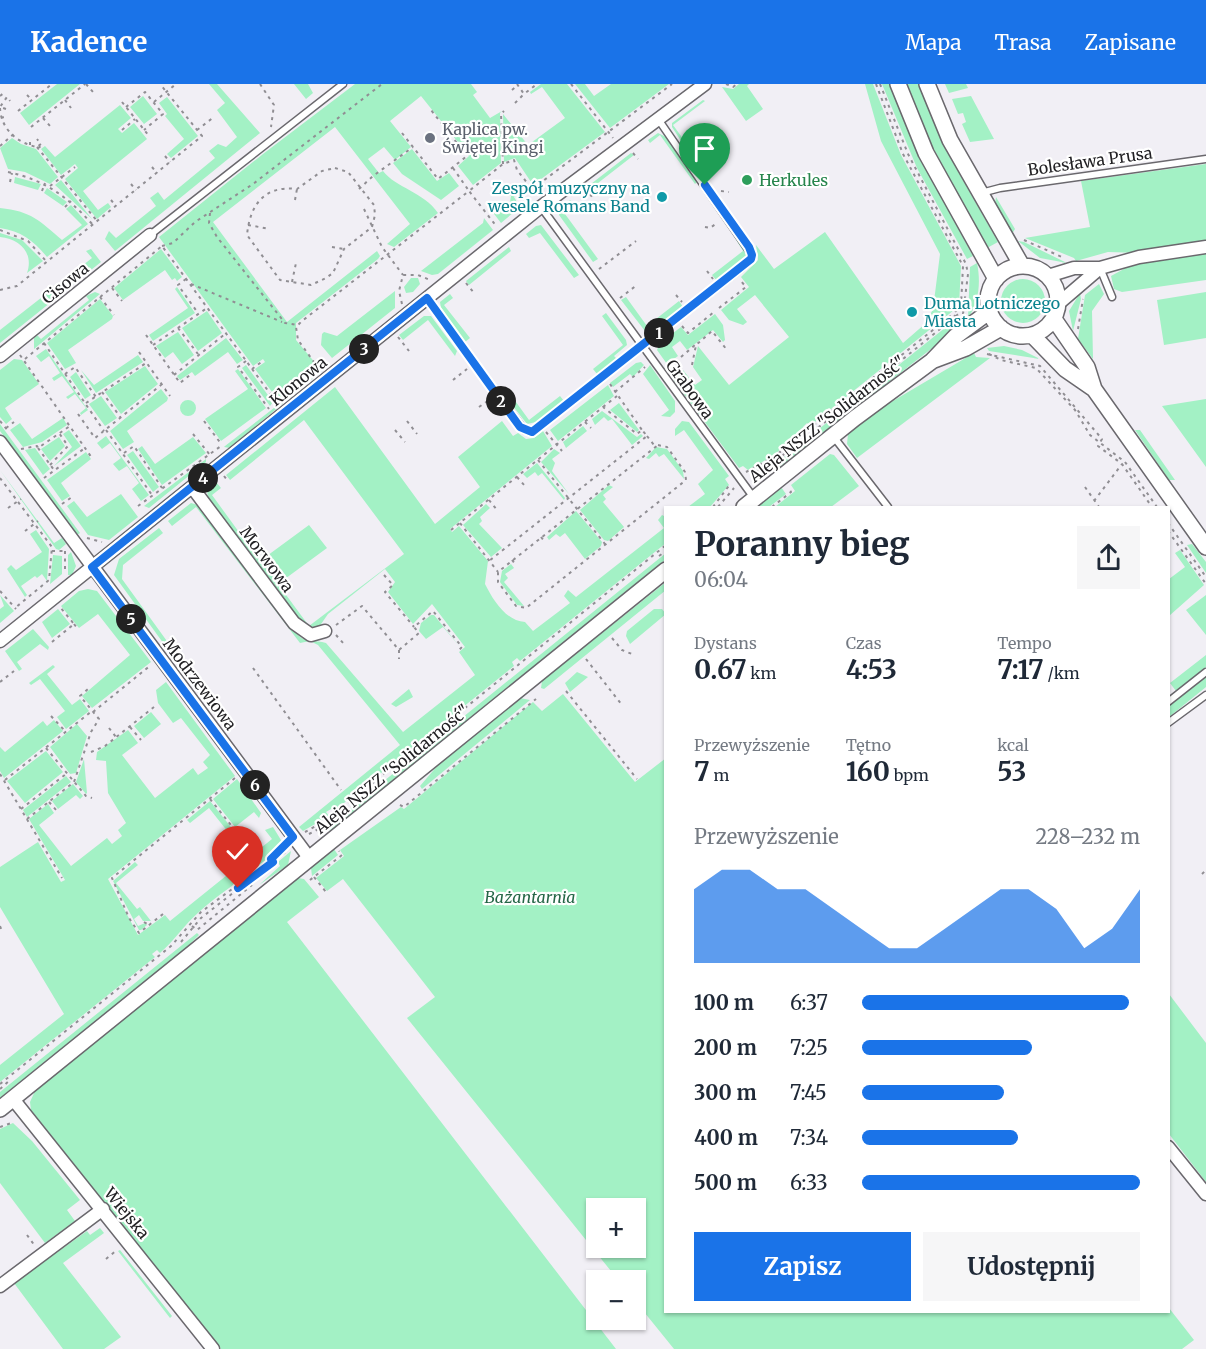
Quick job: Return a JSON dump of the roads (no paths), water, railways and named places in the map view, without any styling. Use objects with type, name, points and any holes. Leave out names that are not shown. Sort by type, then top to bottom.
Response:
[{"type":"street","name":"Klonowa","points":[[0,641],[541,207],[626,149],[658,118],[705,84]]},
{"type":"street","points":[[898,84],[926,153],[996,279]]},
{"type":"street","points":[[927,84],[950,140],[1022,266]]},
{"type":"street","name":"Cisowa","points":[[0,356],[150,235]]},
{"type":"street","points":[[1048,276],[1074,268],[1100,268],[1139,257],[1206,247]]},
{"type":"street","points":[[1100,268],[1081,284],[1056,311],[1048,326],[1032,335],[1021,336],[1001,328],[990,311],[988,300],[996,279],[1012,268],[1033,267],[1048,276],[1056,287],[1056,311],[1069,341],[1087,367],[1094,389],[1206,547]]},
{"type":"street","name":"Aleja NSZZ \"Solidarność\"","points":[[749,503],[832,435],[932,361],[964,330],[990,311]]},
{"type":"street","name":"Aleja NSZZ \"Solidarność\"","points":[[932,361],[974,344],[1001,328]]},
{"type":"street","points":[[1032,335],[1065,369],[1094,389]]},
{"type":"street","name":"Modrzewiowa","points":[[0,442],[310,859]]},
{"type":"street","name":"Morwowa","points":[[192,487],[294,623],[306,634],[325,631]]},
{"type":"street","name":"Aleja NSZZ \"Solidarność\"","points":[[0,1109],[664,572]]},
{"type":"street","name":"Wiejska","points":[[13,1099],[213,1349]]},
{"type":"street","points":[[1170,1149],[1206,1194]]},
{"type":"street","points":[[0,1286],[103,1209]]},
{"type":"lane","points":[[150,235],[343,84]]},
{"type":"lane","points":[[427,298],[520,427],[532,432],[643,346],[748,263],[752,255],[658,118]]},
{"type":"lane","name":"Bolesława Prusa","points":[[979,193],[1000,188],[1206,159]]},
{"type":"lane","name":"Grabowa","points":[[541,207],[742,482],[749,503]]},
{"type":"lane","points":[[1100,268],[1112,297]]},
{"type":"lane","points":[[832,435],[887,506]]},
{"type":"lane","points":[[1170,700],[1206,672]]},
{"type":"lane","points":[[1170,722],[1206,695]]},
{"type":"place","name":"Kaplica pw. Świętej Kingi","points":[[430,138]]},
{"type":"place","name":"Herkules","points":[[747,180]]},
{"type":"place","name":"Zespół muzyczny na wesele Romans Band","points":[[662,197]]},
{"type":"place","name":"Duma Lotniczego Miasta","points":[[912,312]]},
{"type":"park label","name":"Bażantarnia","points":[[530,897]]}]
